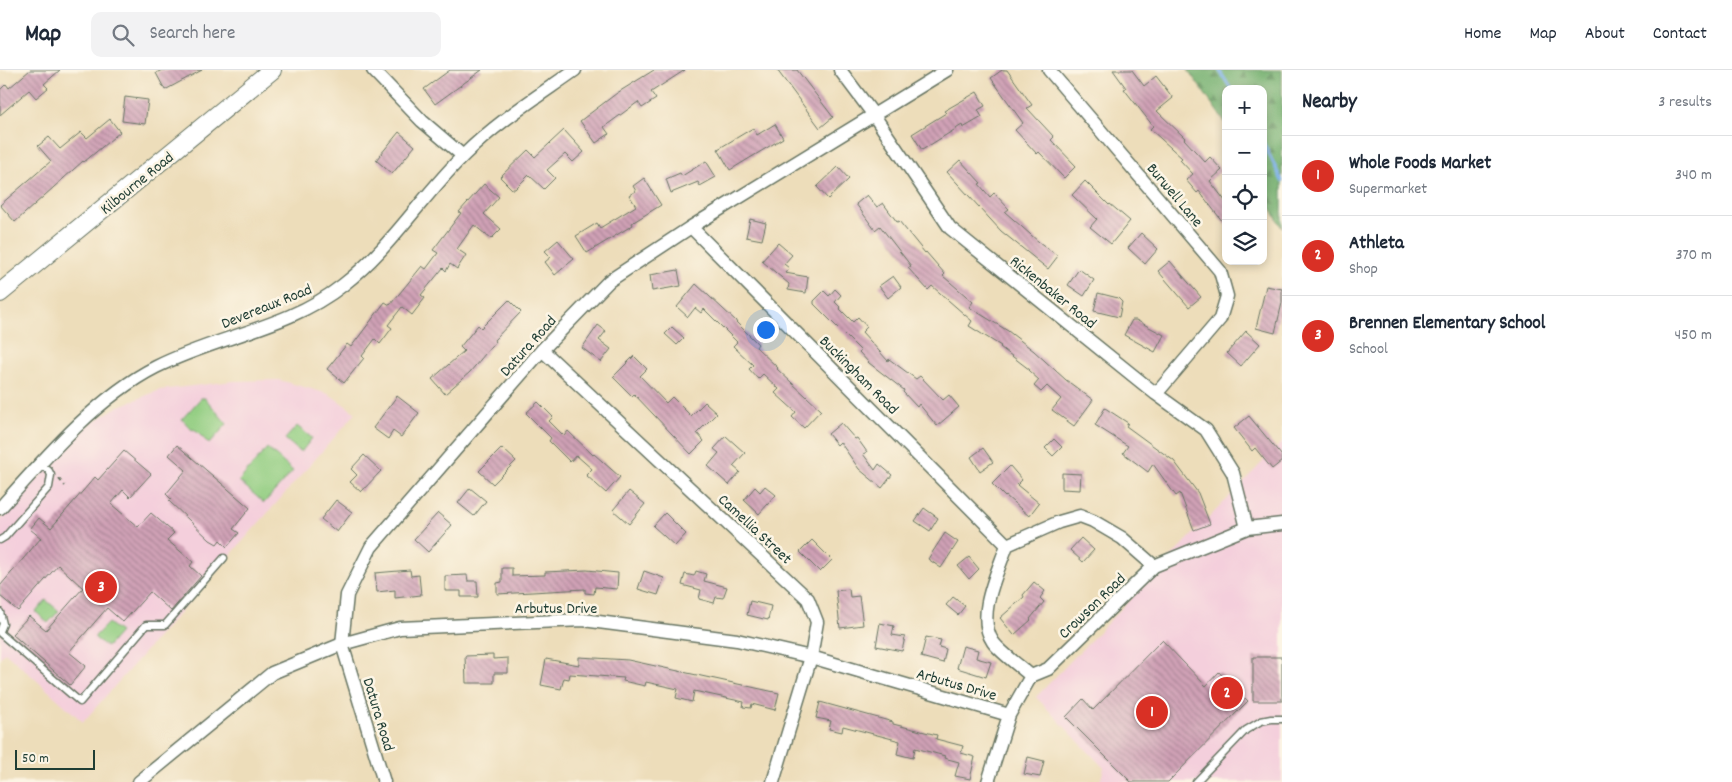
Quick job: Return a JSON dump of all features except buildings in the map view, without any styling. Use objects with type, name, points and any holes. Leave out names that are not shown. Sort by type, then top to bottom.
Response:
[{"type":"street","name":"Kilbourne Road","points":[[0,293],[272,70]]},
{"type":"street","points":[[373,70],[422,121],[463,156]]},
{"type":"street","name":"Devereaux Road","points":[[0,508],[89,415],[110,396],[133,380],[157,366],[198,349],[301,311],[343,285],[380,250],[463,156],[519,109],[575,70]]},
{"type":"street","name":"Rickenbaker Road","points":[[840,70],[873,114],[950,228],[1156,394],[1206,430],[1233,473],[1247,528]]},
{"type":"street","name":"Datura Road","points":[[384,782],[342,644],[347,595],[371,547],[542,350],[609,281],[691,227],[947,70]]},
{"type":"street","name":"Burwell Lane","points":[[1049,70],[1220,270],[1227,296],[1220,319],[1156,394]]},
{"type":"street","name":"Buckingham Road","points":[[691,227],[1007,545]]},
{"type":"street","name":"Camellia Street","points":[[542,350],[808,599],[817,622],[811,657],[773,782]]},
{"type":"street","points":[[988,782],[1009,715],[1031,676],[993,643],[986,625],[986,608],[1007,545],[1059,522],[1080,516],[1122,538],[1154,566]]},
{"type":"street","name":"Crowson Road","points":[[1031,676],[1048,669],[1154,566],[1247,528],[1282,524]]},
{"type":"street","name":"Arbutus Drive","points":[[139,782],[272,673],[342,644],[400,628],[583,620],[736,640],[811,657],[1009,715]]},
{"type":"lane","points":[[0,540],[5,537],[49,487],[51,475],[41,464]]},
{"type":"lane","points":[[0,612],[3,624],[0,632],[80,702],[146,625],[165,625],[224,558]]},
{"type":"lane","points":[[1196,782],[1246,730],[1261,721],[1282,719]]},
{"type":"shaded area","points":[[279,380],[329,394],[356,413],[83,722],[5,652],[0,658],[0,521],[59,455],[90,424],[117,407],[160,390],[233,381]]},
{"type":"shaded area","points":[[1282,442],[1282,782],[1100,782],[1104,768],[1036,697]]},
{"type":"green space","points":[[1188,70],[1282,70],[1282,228],[1267,200],[1267,85],[1222,85],[1222,118]]},
{"type":"green space","points":[[201,398],[205,398],[227,424],[209,444],[182,419]]},
{"type":"green space","points":[[297,426],[312,438],[302,451],[299,451],[285,439]]},
{"type":"green space","points":[[267,448],[293,471],[264,503],[239,481]]},
{"type":"green space","points":[[46,600],[59,611],[48,623],[36,612]]},
{"type":"green space","points":[[108,623],[120,632],[107,647],[95,636]]},
{"type":"waterway","points":[[1219,70],[1228,85]]},
{"type":"waterway","points":[[1267,150],[1282,181]]},
{"type":"place","name":"Brennen Elementary School","points":[[101,587]]},
{"type":"place","name":"Athleta","points":[[1227,693]]},
{"type":"place","name":"Whole Foods Market","points":[[1152,712]]}]
